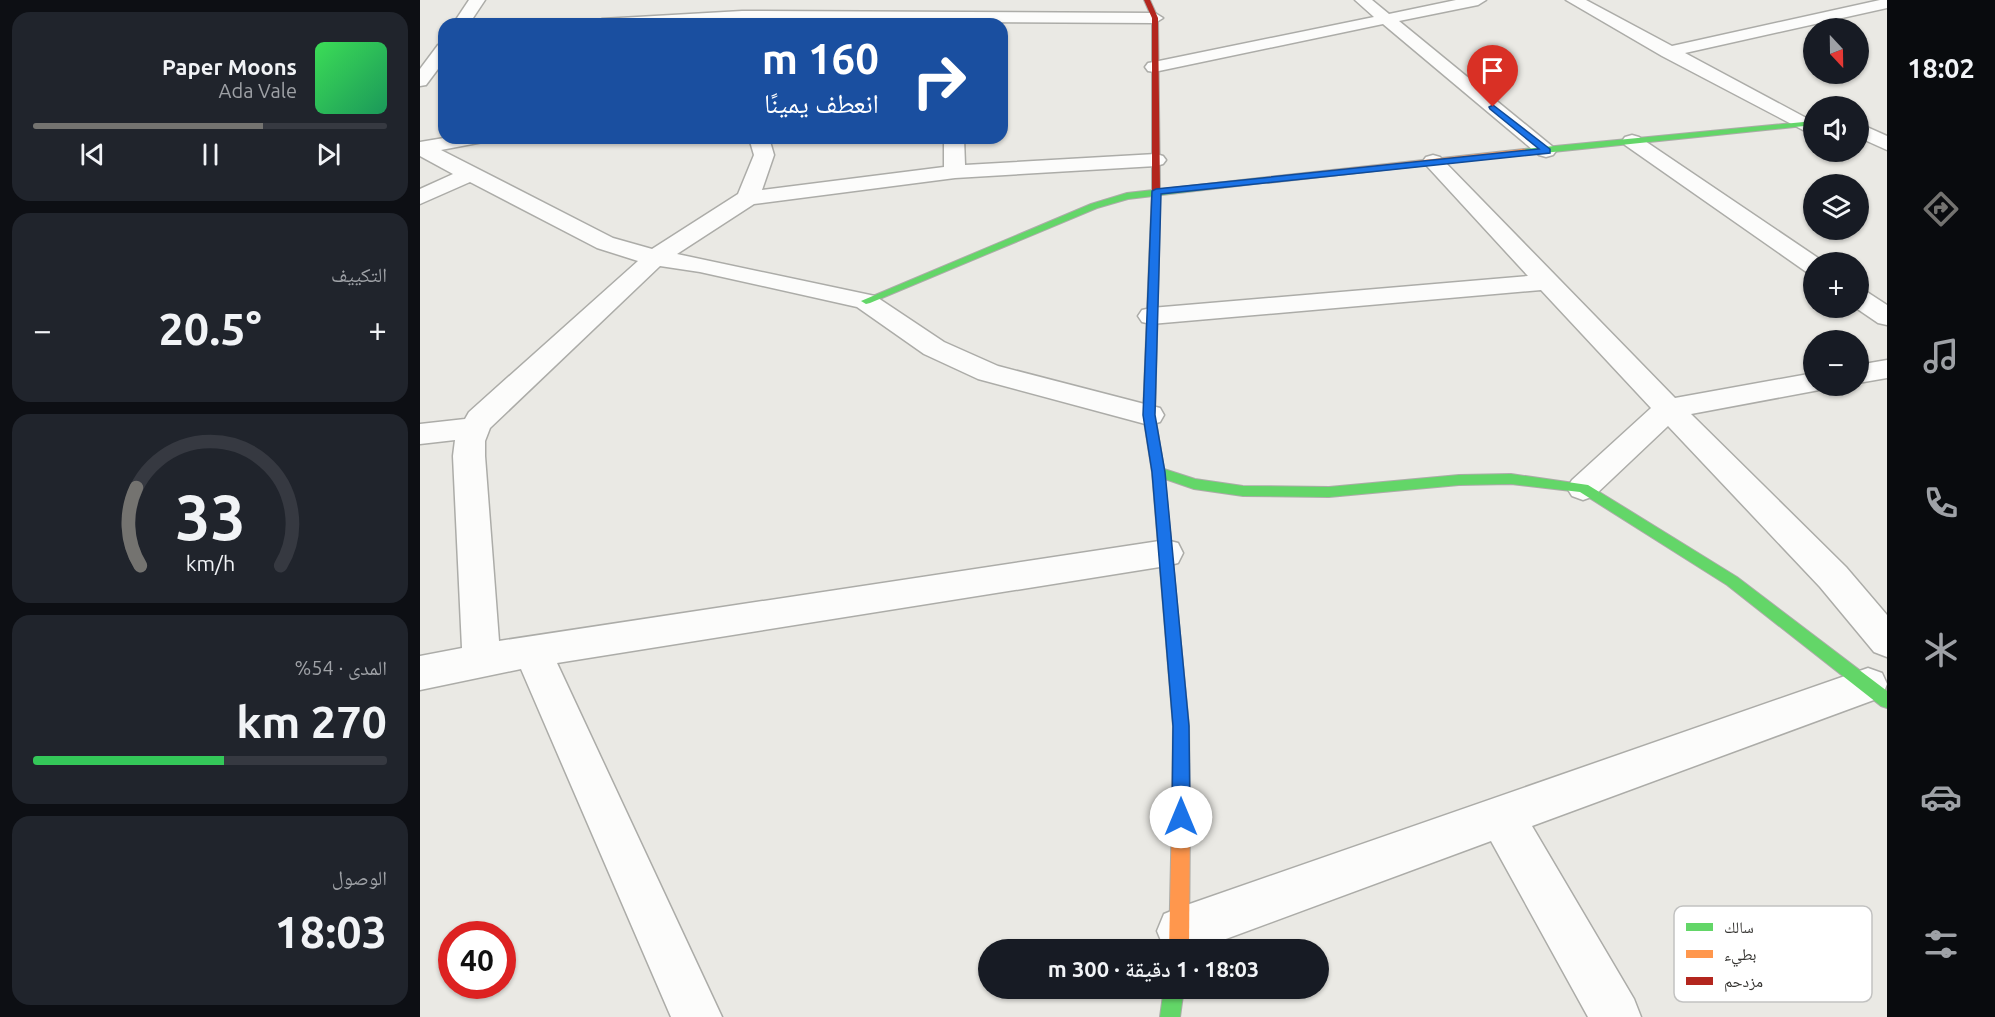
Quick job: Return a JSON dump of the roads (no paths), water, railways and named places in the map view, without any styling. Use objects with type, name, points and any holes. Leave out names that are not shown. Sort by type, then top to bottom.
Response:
[{"type":"street","points":[[465,18],[477,0]]},
{"type":"street","points":[[679,0],[679,18]]},
{"type":"street","points":[[1147,0],[1155,18],[1156,160],[1149,415],[1158,472],[1181,726],[1180,939]]},
{"type":"street","points":[[1363,0],[1546,151]]},
{"type":"street","points":[[1154,67],[1478,0]]},
{"type":"street","points":[[1574,0],[1668,52],[1803,121]]},
{"type":"street","points":[[1668,52],[1887,3]]},
{"type":"street","points":[[1008,20],[1155,18]]},
{"type":"street","points":[[420,81],[438,48]]},
{"type":"street","points":[[866,302],[1095,206],[1127,196],[1156,191],[1803,124]]},
{"type":"street","points":[[1869,135],[1887,144]]},
{"type":"street","points":[[1632,141],[1803,258]]},
{"type":"street","points":[[420,148],[442,144]]},
{"type":"street","points":[[748,198],[764,155],[761,144]]},
{"type":"street","points":[[954,144],[955,172]]},
{"type":"street","points":[[420,148],[604,243],[655,258],[700,265],[866,302],[934,348],[988,373],[1149,415]]},
{"type":"street","points":[[482,662],[469,456],[469,440],[474,428],[480,419],[655,258],[748,198],[955,172],[1156,160]]},
{"type":"street","points":[[1433,162],[1668,409],[1833,577],[1887,641]]},
{"type":"street","points":[[420,197],[472,173]]},
{"type":"street","points":[[1152,316],[1548,282]]},
{"type":"street","points":[[1869,305],[1887,317]]},
{"type":"street","points":[[1869,372],[1887,369]]},
{"type":"street","points":[[1583,488],[1668,409],[1803,384]]},
{"type":"street","points":[[420,434],[474,428]]},
{"type":"street","points":[[1158,472],[1194,484],[1243,491],[1329,492],[1459,480],[1511,479],[1583,488],[1732,581],[1878,693]]},
{"type":"street","points":[[420,673],[532,651],[1166,553]]},
{"type":"street","points":[[532,651],[697,1017]]},
{"type":"street","points":[[1183,939],[1502,817],[1878,693]]},
{"type":"street","points":[[1502,817],[1616,1017]]},
{"type":"street","points":[[1170,1017],[1172,999]]}]
